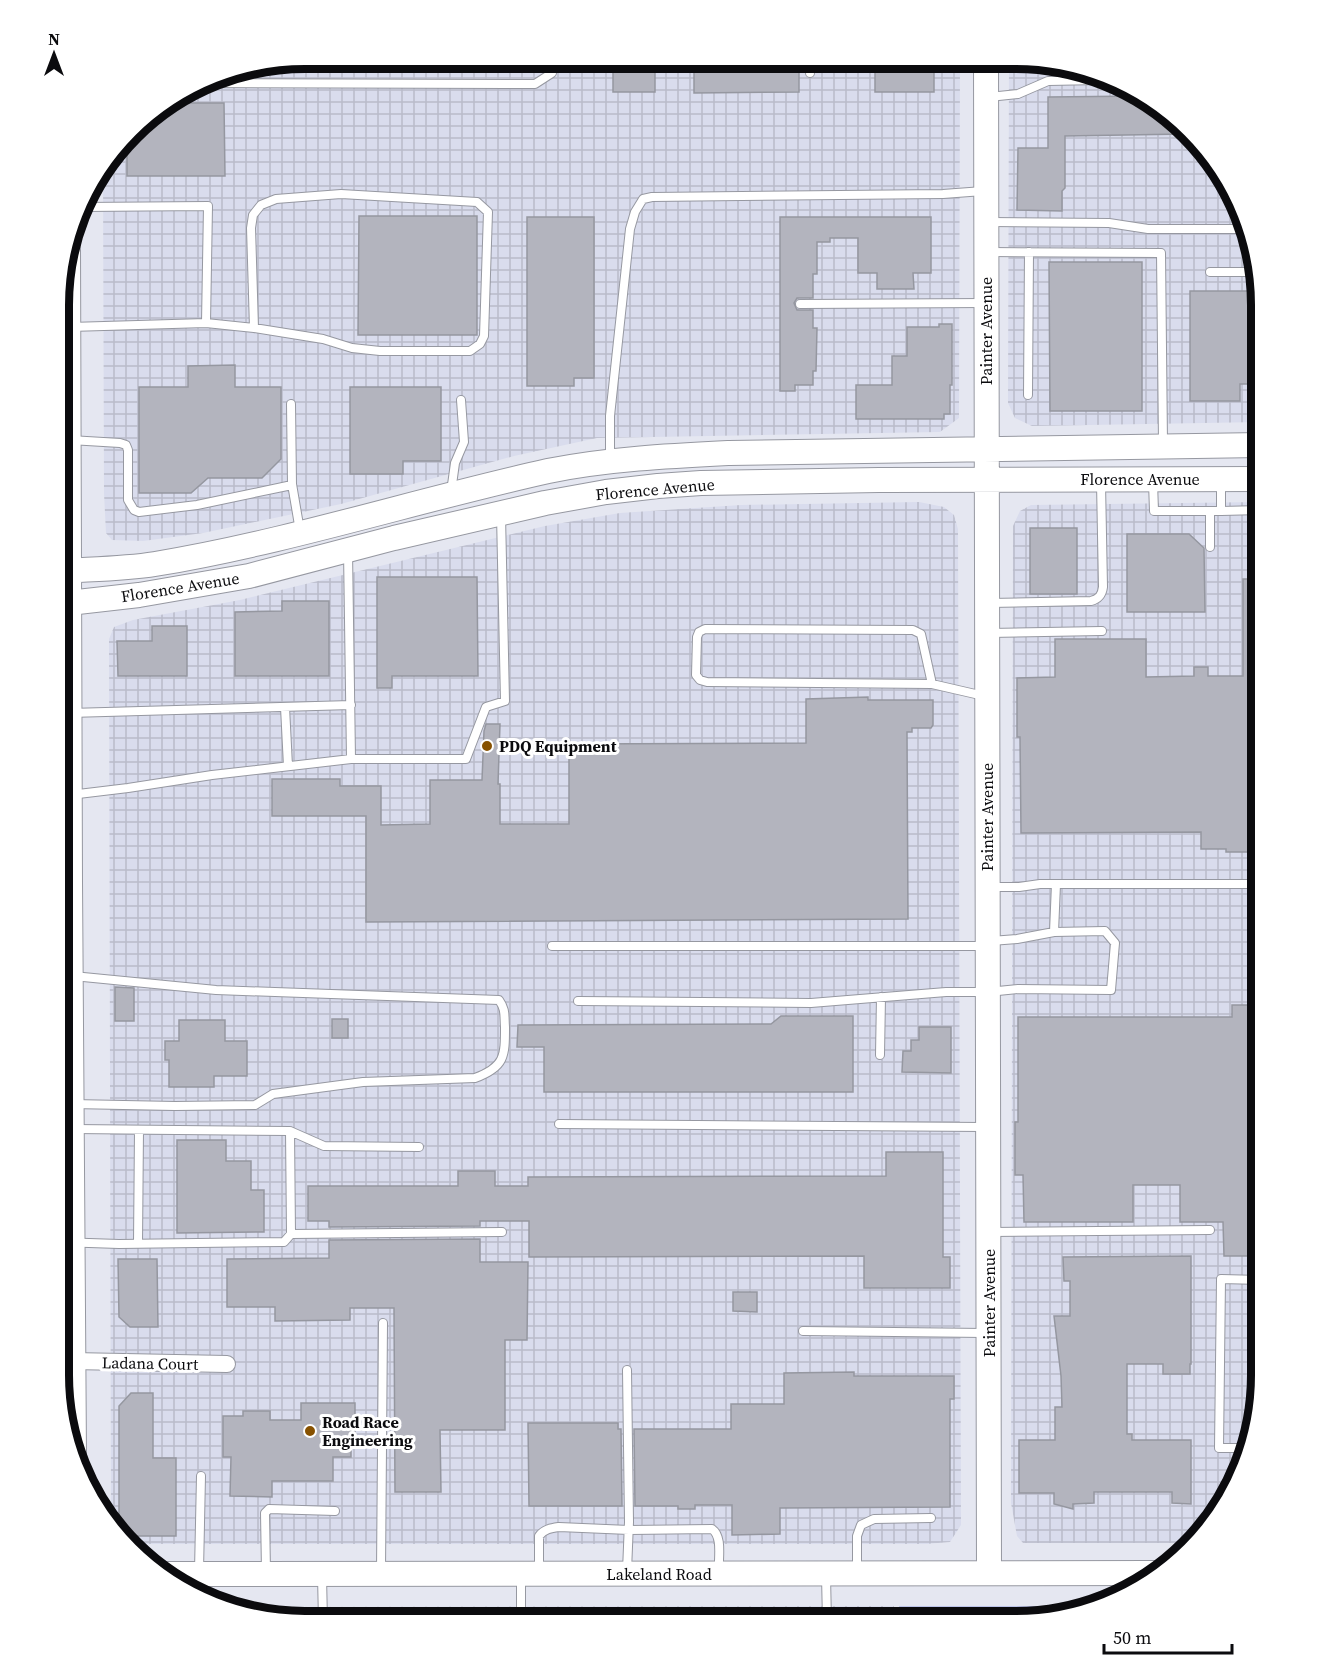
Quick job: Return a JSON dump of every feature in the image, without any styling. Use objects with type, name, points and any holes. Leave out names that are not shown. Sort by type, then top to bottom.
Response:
[{"type":"main road","name":"Painter Avenue","points":[[986,69],[989,1573]]},
{"type":"main road","name":"Florence Avenue","points":[[69,571],[154,564],[242,547],[550,471],[610,462],[729,453],[1251,445]]},
{"type":"main road","name":"Florence Avenue","points":[[69,603],[249,576],[545,503],[606,492],[658,486],[762,482],[1251,479]]},
{"type":"main road","points":[[69,708],[69,810]]},
{"type":"main road","points":[[69,960],[69,986]]},
{"type":"main road","points":[[69,1104],[72,1130],[69,1186]]},
{"type":"main road","points":[[69,1302],[73,1417]]},
{"type":"main road","name":"Lakeland Road","points":[[179,1574],[1143,1573]]},
{"type":"street","name":"Ladana Court","points":[[72,1361],[227,1364]]},
{"type":"lane","points":[[226,83],[535,84],[552,74],[552,69]]},
{"type":"lane","points":[[986,98],[1017,94],[1048,81],[1088,81]]},
{"type":"lane","points":[[610,462],[610,416],[630,229],[635,212],[643,199],[943,194],[986,191]]},
{"type":"lane","points":[[69,327],[206,323],[323,339],[352,348],[380,351],[470,351],[480,344],[484,336],[488,212],[477,202],[341,194],[276,199],[261,205],[253,215],[251,228],[254,328]]},
{"type":"lane","points":[[90,207],[208,206],[206,323]]},
{"type":"lane","points":[[986,222],[1108,223],[1148,229],[1238,229]]},
{"type":"lane","points":[[986,252],[1161,253],[1163,447]]},
{"type":"lane","points":[[1028,395],[1029,252]]},
{"type":"lane","points":[[1210,272],[1248,272]]},
{"type":"lane","points":[[800,304],[986,303]]},
{"type":"lane","points":[[451,495],[454,463],[464,441],[461,400]]},
{"type":"lane","points":[[291,404],[292,484],[301,533]]},
{"type":"lane","points":[[69,440],[126,445],[128,450],[128,500],[138,512],[197,505],[292,484]]},
{"type":"lane","points":[[987,603],[1098,599],[1102,594],[1103,586],[1101,479]]},
{"type":"lane","points":[[1153,479],[1154,511],[1251,510]]},
{"type":"lane","points":[[1221,479],[1221,511]]},
{"type":"lane","points":[[1210,511],[1210,547]]},
{"type":"lane","points":[[70,795],[351,759],[466,759],[486,707],[505,701],[501,513]]},
{"type":"lane","points":[[348,550],[351,759]]},
{"type":"lane","points":[[932,684],[921,634],[914,630],[705,629],[699,632],[697,637],[696,675],[700,680],[706,682],[932,684],[987,696]]},
{"type":"lane","points":[[987,633],[1102,631]]},
{"type":"lane","points":[[70,713],[351,705]]},
{"type":"lane","points":[[285,707],[288,766]]},
{"type":"lane","points":[[988,887],[1040,884],[1251,884]]},
{"type":"lane","points":[[1054,932],[1056,884]]},
{"type":"lane","points":[[552,946],[988,944],[1054,932],[1105,931],[1115,943],[1111,990],[1018,989],[946,992],[811,1003],[579,1001]]},
{"type":"lane","points":[[69,1095],[175,1106],[255,1105],[273,1094],[363,1082],[475,1078],[489,1073],[498,1066],[505,1052],[504,1007],[499,1000],[216,990],[70,976]]},
{"type":"lane","points":[[880,997],[880,1055]]},
{"type":"lane","points":[[559,1124],[988,1127]]},
{"type":"lane","points":[[72,1130],[290,1131],[324,1146],[419,1147]]},
{"type":"lane","points":[[138,1243],[140,1130]]},
{"type":"lane","points":[[69,1243],[284,1242],[291,1234],[290,1131]]},
{"type":"lane","points":[[988,1232],[1210,1230]]},
{"type":"lane","points":[[291,1234],[502,1232]]},
{"type":"lane","points":[[1239,1448],[1219,1448],[1221,1279],[1251,1280]]},
{"type":"lane","points":[[381,1574],[383,1323]]},
{"type":"lane","points":[[803,1331],[989,1333]]},
{"type":"lane","points":[[627,1370],[629,1530],[627,1574]]},
{"type":"lane","points":[[200,1574],[201,1476]]},
{"type":"lane","points":[[266,1574],[265,1513],[269,1509],[335,1511]]},
{"type":"lane","points":[[857,1574],[857,1536],[861,1525],[874,1519],[932,1518]]},
{"type":"lane","points":[[523,1611],[539,1536],[542,1532],[559,1527],[629,1530],[712,1529],[718,1537],[719,1574]]},
{"type":"lane","points":[[322,1574],[323,1611]]},
{"type":"lane","points":[[825,1574],[827,1611]]},
{"type":"shaded area","points":[[305,69],[960,69],[959,418],[940,432],[597,438],[514,456],[341,504],[203,533],[143,541],[112,540],[106,533],[103,184],[118,161],[138,138],[161,118],[201,93],[244,77],[275,71]]},
{"type":"shaded area","points":[[1009,69],[1015,69],[1045,71],[1076,77],[1119,93],[1159,118],[1182,138],[1211,174],[1233,215],[1243,244],[1249,275],[1251,422],[1032,426],[1015,418],[1008,403]]},
{"type":"shaded area","points":[[919,502],[944,507],[954,515],[958,529],[961,1525],[950,1542],[926,1544],[140,1544],[111,1509],[109,639],[114,627],[133,620],[240,600],[545,526],[620,513],[741,505]]},
{"type":"shaded area","points":[[1251,502],[1251,1375],[1249,1405],[1243,1436],[1227,1479],[1202,1519],[1181,1543],[1023,1543],[1017,1536],[1011,1503],[1013,526],[1020,511],[1031,505]]},
{"type":"shaded area","points":[[894,1606],[894,1611],[305,1611],[264,1607]]},
{"type":"green space","points":[[899,1606],[1061,1606],[1015,1611],[899,1611]]},
{"type":"building","points":[[613,69],[655,69],[655,92],[613,92]]},
{"type":"building","points":[[694,69],[799,69],[799,92],[694,93]]},
{"type":"building","points":[[875,69],[934,69],[934,92],[875,92]]},
{"type":"building","points":[[1125,96],[1159,118],[1177,134],[1065,136],[1065,188],[1062,191],[1062,211],[1017,210],[1018,148],[1048,148],[1048,97]]},
{"type":"building","points":[[184,103],[224,103],[225,176],[127,176],[127,151],[161,118]]},
{"type":"building","points":[[359,216],[477,216],[477,335],[358,335]]},
{"type":"building","points":[[527,217],[594,217],[594,378],[574,378],[574,386],[527,386]]},
{"type":"building","points":[[780,217],[931,217],[931,273],[913,273],[914,289],[877,289],[877,273],[858,273],[858,238],[830,238],[830,242],[817,242],[817,274],[813,274],[813,298],[797,298],[794,303],[797,310],[813,310],[813,328],[817,328],[816,371],[813,371],[813,385],[795,385],[795,391],[780,391]]},
{"type":"building","points":[[1049,262],[1142,262],[1142,411],[1050,411]]},
{"type":"building","points":[[1190,291],[1250,291],[1251,384],[1240,384],[1240,401],[1190,401]]},
{"type":"building","points":[[939,324],[952,324],[950,414],[944,414],[944,419],[856,419],[856,385],[892,385],[892,356],[907,356],[907,327],[939,327]]},
{"type":"building","points":[[235,365],[235,387],[281,387],[281,459],[262,478],[208,478],[191,493],[139,493],[139,387],[188,387],[188,366]]},
{"type":"building","points":[[350,387],[441,387],[441,461],[403,461],[403,474],[350,474]]},
{"type":"building","points":[[1030,528],[1077,528],[1077,594],[1030,594]]},
{"type":"building","points":[[1127,534],[1189,534],[1204,548],[1205,612],[1127,612]]},
{"type":"building","points":[[377,577],[477,577],[478,676],[392,676],[392,688],[377,688]]},
{"type":"building","points":[[1243,579],[1251,579],[1251,852],[1201,849],[1201,832],[1021,833],[1017,678],[1055,677],[1055,639],[1146,639],[1146,677],[1194,676],[1194,667],[1208,667],[1208,676],[1243,676]]},
{"type":"building","points":[[282,601],[329,601],[329,676],[235,676],[235,612],[282,611]]},
{"type":"building","points":[[152,626],[187,626],[187,676],[118,676],[117,641],[152,641]]},
{"type":"building","points":[[868,697],[868,700],[933,700],[931,728],[912,728],[912,732],[907,732],[908,919],[366,922],[366,816],[272,816],[272,779],[340,779],[340,786],[381,786],[381,825],[430,824],[430,780],[482,780],[486,724],[500,724],[498,784],[500,784],[500,824],[569,824],[569,744],[806,743],[806,699]]},
{"type":"building","points":[[115,987],[134,988],[134,1021],[115,1021]]},
{"type":"building","points":[[1232,1005],[1251,1005],[1251,1256],[1224,1256],[1223,1222],[1180,1222],[1180,1185],[1133,1185],[1133,1222],[1024,1222],[1023,1175],[1015,1175],[1015,1122],[1018,1122],[1018,1017],[1232,1017]]},
{"type":"building","points":[[781,1016],[853,1016],[853,1092],[544,1092],[544,1047],[517,1047],[518,1025],[771,1024]]},
{"type":"building","points":[[332,1019],[348,1019],[348,1038],[332,1038]]},
{"type":"building","points":[[179,1020],[225,1020],[225,1041],[247,1041],[247,1076],[214,1076],[214,1087],[169,1087],[169,1060],[165,1060],[165,1041],[179,1041]]},
{"type":"building","points":[[919,1027],[951,1027],[951,1073],[902,1072],[903,1051],[911,1051],[911,1040],[919,1040]]},
{"type":"building","points":[[177,1140],[226,1140],[226,1161],[251,1161],[251,1190],[264,1190],[264,1232],[177,1233]]},
{"type":"building","points":[[886,1152],[943,1152],[943,1257],[950,1257],[950,1288],[864,1288],[864,1256],[529,1257],[529,1221],[480,1221],[480,1226],[329,1227],[329,1221],[308,1221],[308,1186],[458,1186],[458,1171],[495,1171],[495,1186],[528,1186],[528,1177],[886,1176]]},
{"type":"building","points":[[480,1239],[480,1262],[528,1262],[527,1340],[505,1340],[505,1430],[440,1430],[441,1492],[395,1492],[394,1308],[350,1308],[350,1320],[275,1321],[275,1307],[227,1307],[227,1259],[329,1258],[329,1240]]},
{"type":"building","points":[[1191,1256],[1190,1374],[1163,1374],[1163,1364],[1127,1364],[1127,1434],[1132,1434],[1132,1440],[1191,1440],[1191,1504],[1172,1503],[1172,1492],[1094,1492],[1094,1503],[1073,1504],[1073,1509],[1054,1504],[1054,1493],[1019,1493],[1019,1440],[1055,1440],[1055,1407],[1062,1407],[1054,1316],[1070,1316],[1070,1281],[1064,1281],[1063,1257]]},
{"type":"building","points":[[118,1259],[157,1259],[158,1327],[130,1327],[119,1317]]},
{"type":"building","points":[[733,1292],[757,1292],[757,1312],[733,1311]]},
{"type":"building","points":[[854,1372],[854,1376],[954,1376],[954,1399],[950,1399],[950,1507],[780,1508],[780,1534],[732,1535],[732,1505],[695,1505],[695,1509],[678,1509],[678,1506],[635,1506],[634,1429],[731,1429],[731,1404],[784,1404],[784,1373]]},
{"type":"building","points":[[131,1393],[153,1393],[153,1458],[176,1458],[176,1536],[133,1536],[119,1520],[119,1406]]},
{"type":"building","points":[[301,1403],[355,1403],[355,1448],[351,1448],[351,1457],[333,1457],[333,1481],[272,1481],[272,1497],[230,1496],[231,1457],[223,1457],[223,1416],[243,1416],[243,1411],[270,1411],[270,1420],[301,1420]]},
{"type":"building","points":[[528,1423],[618,1423],[618,1429],[621,1429],[622,1506],[529,1506]]},
{"type":"place","name":"PDQ Equipment","points":[[487,746]]},
{"type":"place","name":"Road Race Engineering","points":[[310,1431]]}]
